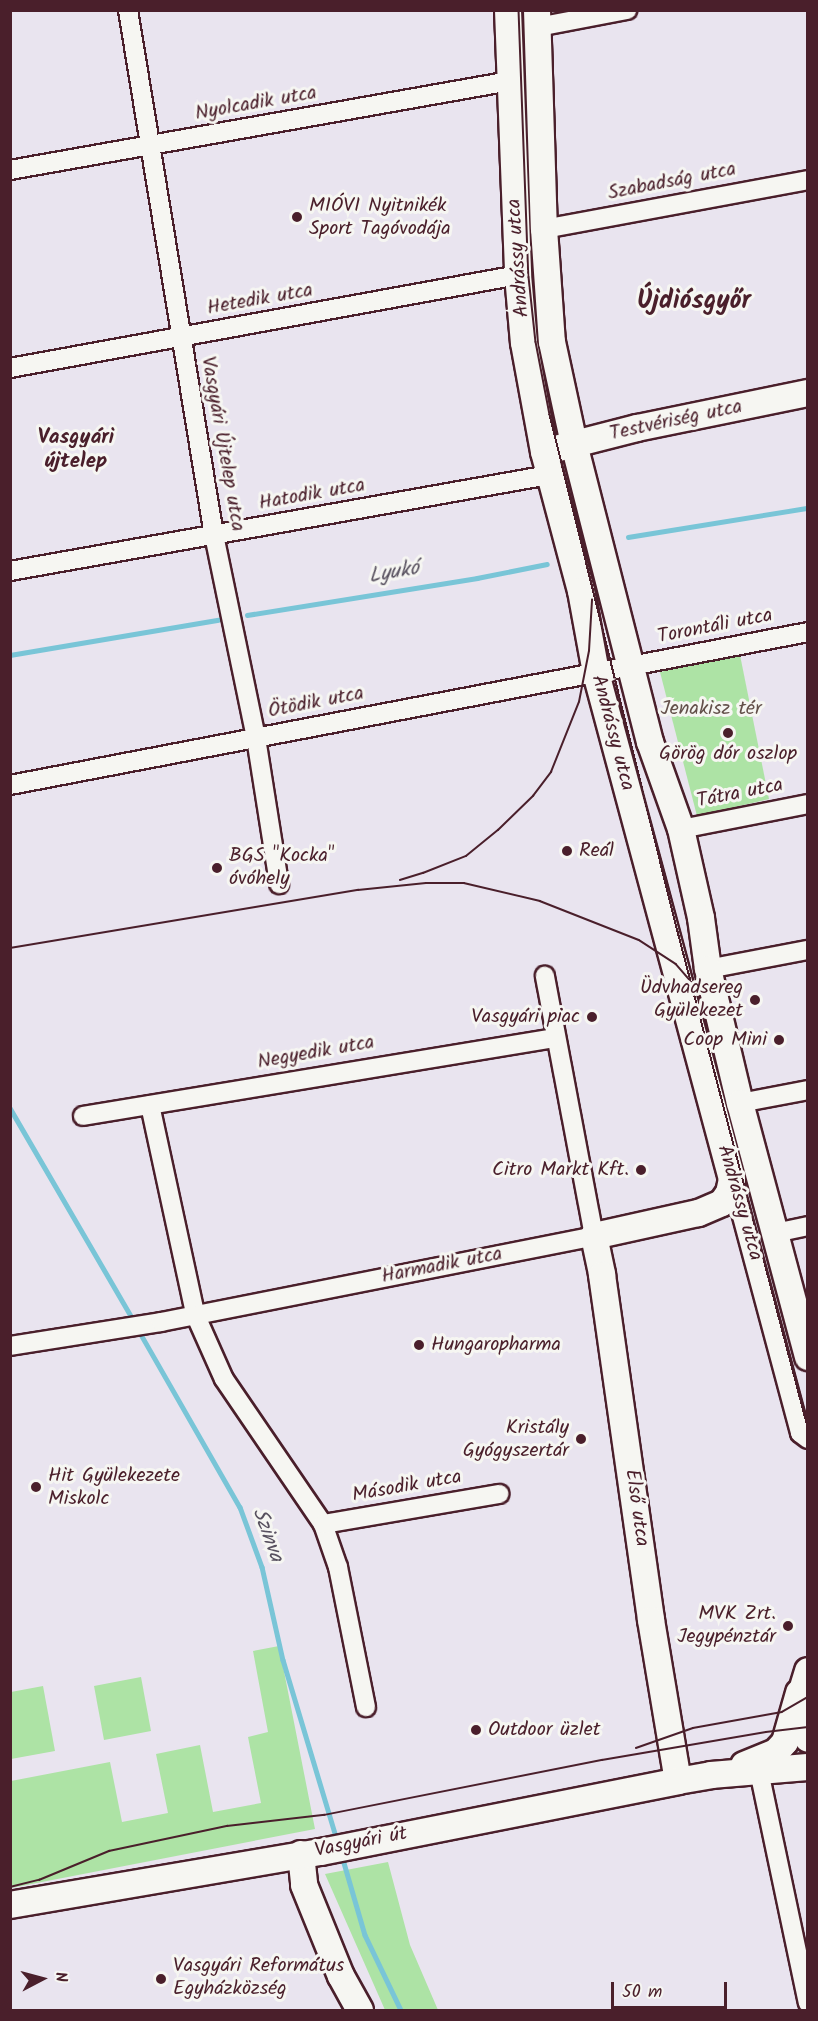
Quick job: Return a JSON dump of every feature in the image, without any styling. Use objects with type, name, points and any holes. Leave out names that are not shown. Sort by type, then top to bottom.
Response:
[{"type":"street","name":"Vasgyári Újtelep utca","points":[[128,10],[148,146],[214,535],[256,738],[279,884]]},
{"type":"street","name":"Andrássy utca","points":[[508,10],[518,275],[524,343],[547,463],[580,591],[596,673],[731,1194],[800,1433],[807,1439]]},
{"type":"street","points":[[538,19],[627,10]]},
{"type":"street","name":"Andrássy utca","points":[[538,19],[544,229],[552,342],[574,444],[650,742],[681,829],[701,918],[708,969],[740,1103],[807,1358]]},
{"type":"street","name":"Nyolcadik utca","points":[[10,170],[510,81]]},
{"type":"street","name":"Szabadság utca","points":[[544,229],[807,180]]},
{"type":"street","name":"Hetedik utca","points":[[10,368],[518,275]]},
{"type":"street","name":"Testvériség utca","points":[[547,463],[574,444],[637,428],[807,393]]},
{"type":"street","name":"Hatodik utca","points":[[10,571],[214,535],[547,463]]},
{"type":"street","name":"Torontáli utca","points":[[631,666],[807,632]]},
{"type":"street","name":"Ötödik utca","points":[[10,785],[631,666]]},
{"type":"street","name":"Tátra utca","points":[[681,829],[807,804]]},
{"type":"street","points":[[708,969],[807,950]]},
{"type":"street","points":[[545,976],[594,1236]]},
{"type":"street","name":"Negyedik utca","points":[[83,1116],[348,1070],[556,1038]]},
{"type":"street","points":[[740,1103],[807,1090]]},
{"type":"street","points":[[150,1105],[195,1314],[224,1378],[323,1524],[338,1567],[366,1707]]},
{"type":"street","points":[[731,1194],[756,1202],[771,1222],[807,1226]]},
{"type":"street","name":"Harmadik utca","points":[[10,1346],[119,1330],[594,1236],[698,1213],[731,1194]]},
{"type":"street","name":"Első utca","points":[[594,1236],[602,1275],[651,1620],[678,1781]]},
{"type":"street","name":"Második utca","points":[[323,1524],[499,1494]]},
{"type":"street","points":[[803,1682],[799,1716],[807,1739]]},
{"type":"street","name":"Vasgyári út","points":[[711,1775],[776,1752],[789,1732],[803,1682]]},
{"type":"street","name":"Vasgyári út","points":[[10,1905],[331,1849],[711,1775],[807,1767]]},
{"type":"street","points":[[759,1771],[807,2003]]},
{"type":"street","points":[[301,1854],[304,1885],[341,1976],[360,2010]]},
{"type":"green space","name":"Jenakisz tér","points":[[740,655],[769,799],[697,816],[660,672]]},
{"type":"green space","points":[[279,1646],[315,1829],[11,1888],[11,1781],[110,1762],[122,1822],[168,1813],[156,1754],[200,1745],[213,1812],[261,1803],[248,1737],[268,1732],[253,1651]]},
{"type":"green space","points":[[141,1677],[151,1731],[104,1740],[94,1686]]},
{"type":"green space","points":[[43,1686],[55,1751],[11,1759],[11,1692]]},
{"type":"green space","points":[[388,1862],[410,1945],[438,2010],[385,2010],[325,1874]]},
{"type":"waterway","name":"Lyukó","points":[[628,537],[808,508]]},
{"type":"waterway","name":"Lyukó","points":[[247,615],[477,578],[547,564]]},
{"type":"waterway","name":"Lyukó","points":[[10,655],[218,620]]},
{"type":"waterway","name":"Szinva","points":[[10,1108],[134,1321]]},
{"type":"waterway","name":"Szinva","points":[[139,1331],[240,1507],[262,1567],[283,1660],[337,1840]]},
{"type":"waterway","name":"Szinva","points":[[342,1856],[365,1935],[401,2010]]},
{"type":"tram line","points":[[519,10],[529,277],[536,342],[550,415],[677,928],[808,1427]]},
{"type":"tram line","points":[[400,880],[466,856],[498,830],[533,796],[551,772],[579,702],[589,651],[592,600]]},
{"type":"tram line","points":[[10,948],[358,890],[426,883],[464,883],[540,901],[639,940],[676,964],[690,980]]},
{"type":"tram line","points":[[636,1748],[693,1728],[782,1712],[808,1697]]},
{"type":"tram line","points":[[10,1887],[39,1880],[109,1851],[227,1826],[324,1815],[602,1760],[808,1727]]},
{"type":"place","name":"MIÓVI Nyitnikék Sport Tagóvodája","points":[[297,217]]},
{"type":"place","name":"Görög dór oszlop","points":[[728,733]]},
{"type":"place","name":"Reál","points":[[567,851]]},
{"type":"place","name":"BGS \"Kocka\" óvóhely","points":[[217,868]]},
{"type":"place","name":"Üdvhadsereg Gyülekezet","points":[[755,1000]]},
{"type":"place","name":"Vasgyári piac","points":[[592,1017]]},
{"type":"place","name":"Coop Mini","points":[[779,1040]]},
{"type":"place","name":"Citro Markt Kft.","points":[[641,1170]]},
{"type":"place","name":"Hungaropharma","points":[[419,1345]]},
{"type":"place","name":"Kristály Gyógyszertár","points":[[581,1439]]},
{"type":"place","name":"Hit Gyülekezete Miskolc","points":[[36,1487]]},
{"type":"place","name":"MVK Zrt. Jegypénztár","points":[[788,1626]]},
{"type":"place","name":"Outdoor üzlet","points":[[476,1730]]},
{"type":"place","name":"Vasgyári Református Egyházközség","points":[[161,1979]]},
{"type":"district","name":"Újdiósgyőr","points":[[694,302]]},
{"type":"district","name":"Vasgyári újtelep","points":[[76,450]]}]
